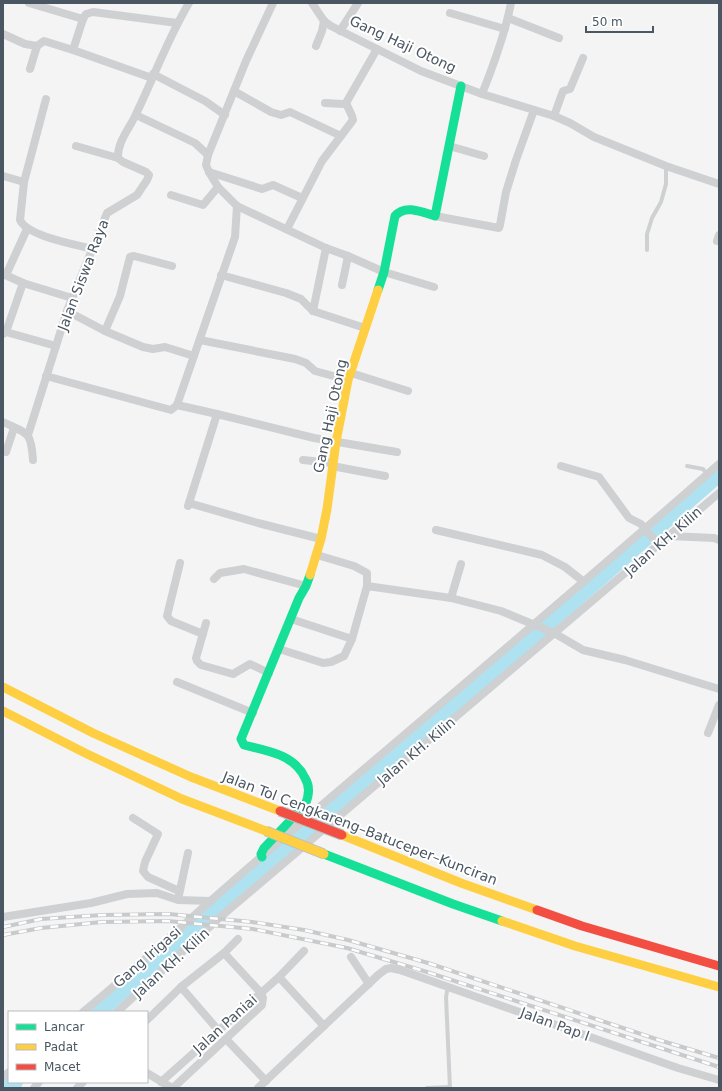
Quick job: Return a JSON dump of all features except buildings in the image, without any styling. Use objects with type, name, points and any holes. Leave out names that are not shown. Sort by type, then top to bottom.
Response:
[{"type":"main road","name":"Gang Haji Otong","points":[[262,857],[261,854],[264,848],[305,805],[308,799],[309,788],[305,774],[297,764],[287,757],[242,743],[241,739],[253,713],[299,598],[306,586],[317,555],[327,508],[332,464],[349,377],[384,272],[396,213],[401,209],[404,209],[435,216],[461,86]]},
{"type":"main road","name":"Jalan Tol Cengkareng–Batuceper–Kunciran","points":[[3,687],[93,733],[191,777],[461,883],[582,926],[719,966]]},
{"type":"main road","points":[[3,712],[182,799],[266,830],[453,904],[575,946],[719,986]]},
{"type":"street","points":[[29,3],[83,19]]},
{"type":"street","points":[[76,146],[118,158],[119,145],[136,115],[177,23],[189,3]]},
{"type":"street","points":[[272,3],[246,61],[208,155],[206,165],[208,172],[218,187],[237,206],[326,248],[384,272],[434,287]]},
{"type":"street","points":[[312,3],[324,21],[316,46]]},
{"type":"street","points":[[340,31],[358,3]]},
{"type":"street","points":[[482,94],[505,29],[511,3]]},
{"type":"street","points":[[73,50],[83,19],[86,14],[93,12],[177,23]]},
{"type":"street","points":[[450,13],[505,29]]},
{"type":"street","points":[[508,18],[559,38]]},
{"type":"street","name":"Gang Haji Otong","points":[[324,21],[340,31],[421,71],[461,86]]},
{"type":"street","points":[[3,34],[25,44],[37,46]]},
{"type":"street","points":[[30,69],[37,46],[44,41],[153,76],[205,101],[225,115]]},
{"type":"street","points":[[346,103],[377,49]]},
{"type":"street","points":[[554,116],[564,91],[570,89],[583,58]]},
{"type":"street","points":[[461,86],[554,116],[570,123],[594,137],[666,166],[719,184]]},
{"type":"street","points":[[234,91],[272,112],[281,115],[290,112],[341,136]]},
{"type":"street","points":[[46,99],[24,182],[20,220],[27,229],[42,235],[92,249]]},
{"type":"street","points":[[325,103],[346,103]]},
{"type":"street","points":[[287,230],[322,161],[352,120],[352,116],[346,103]]},
{"type":"street","points":[[435,216],[499,228],[506,192],[534,110]]},
{"type":"street","points":[[136,115],[195,143],[208,155]]},
{"type":"street","points":[[449,146],[484,156]]},
{"type":"street","name":"Jalan Siswa Raya","points":[[28,435],[67,311],[107,213],[137,195],[147,180],[148,175],[146,172],[123,162],[118,158]]},
{"type":"street","points":[[208,172],[262,188],[273,186],[302,198]]},
{"type":"street","points":[[3,176],[24,182]]},
{"type":"street","points":[[171,195],[203,205],[218,187]]},
{"type":"street","points":[[46,376],[171,410],[177,405],[235,237],[237,206]]},
{"type":"street","points":[[27,229],[4,274],[23,283],[72,298]]},
{"type":"street","points":[[313,310],[326,248]]},
{"type":"street","points":[[105,331],[120,296],[130,257],[134,256],[172,266]]},
{"type":"street","points":[[342,285],[348,256]]},
{"type":"street","points":[[221,276],[286,292],[301,299],[313,310],[365,328]]},
{"type":"street","points":[[23,283],[5,333],[56,346]]},
{"type":"street","points":[[67,311],[105,331],[143,347],[153,349],[165,347],[194,356]]},
{"type":"street","points":[[200,340],[295,359],[306,363],[315,371],[332,377],[349,377],[408,391]]},
{"type":"street","points":[[177,405],[336,442],[397,452]]},
{"type":"street","points":[[217,414],[188,505],[321,540]]},
{"type":"street","points":[[3,422],[28,435],[32,442],[33,460]]},
{"type":"street","points":[[3,450],[6,452],[14,428]]},
{"type":"street","points":[[303,460],[332,464],[385,476]]},
{"type":"street","name":"Jalan KH. Kilin","points":[[118,1011],[218,920],[551,632],[652,537],[707,474],[719,464]]},
{"type":"street","points":[[561,466],[599,477],[629,518],[641,524],[652,537]]},
{"type":"street","name":"Jalan KH. Kilin","points":[[211,901],[535,626],[584,582],[652,537],[670,536],[719,493]]},
{"type":"street","points":[[436,530],[542,555],[565,567],[584,582]]},
{"type":"street","points":[[670,536],[714,538],[719,540]]},
{"type":"street","points":[[279,649],[323,662],[331,662],[344,656],[352,639],[367,586],[367,573],[362,569],[317,555]]},
{"type":"street","points":[[180,563],[166,616],[171,621],[203,634]]},
{"type":"street","points":[[451,598],[461,564]]},
{"type":"street","points":[[214,579],[220,573],[244,569],[306,586]]},
{"type":"street","points":[[367,586],[451,598],[501,610],[551,632],[583,650],[625,660],[719,689]]},
{"type":"street","points":[[291,619],[352,639]]},
{"type":"street","points":[[206,623],[196,658],[197,662],[201,665],[231,674],[250,664],[269,673]]},
{"type":"street","points":[[177,682],[253,713]]},
{"type":"street","points":[[708,733],[719,705]]},
{"type":"street","points":[[133,818],[158,834],[145,862],[143,871],[148,878],[179,890]]},
{"type":"street","points":[[178,900],[188,853]]},
{"type":"street","points":[[3,917],[91,904],[127,894],[157,893],[178,900],[211,901]]},
{"type":"street","name":"Gang Irigasi","points":[[84,1011],[119,983],[211,901]]},
{"type":"street","points":[[148,1019],[180,987],[224,953],[238,939]]},
{"type":"street","points":[[224,953],[261,992],[279,977],[304,951]]},
{"type":"street","points":[[226,1039],[262,1086],[369,984],[351,957]]},
{"type":"street","name":"Jalan Pap I","points":[[369,984],[386,969],[391,968],[400,970],[678,1068],[719,1080]]},
{"type":"street","points":[[279,977],[324,1026]]},
{"type":"street","points":[[180,987],[218,1030]]},
{"type":"street","name":"Jalan Paniai","points":[[161,1082],[261,992],[263,998],[262,1005],[173,1088]]},
{"type":"street","points":[[148,1075],[173,1088]]},
{"type":"lane","points":[[647,250],[647,234],[652,218],[661,202],[666,184],[666,166]]},
{"type":"lane","points":[[687,466],[703,469],[707,474]]},
{"type":"lane","points":[[427,1088],[450,1088],[446,997],[448,986]]},
{"type":"waterway","points":[[100,1011],[186,934],[526,643],[719,474]]},
{"type":"waterway","points":[[7,1088],[14,1083]]},
{"type":"railway","points":[[3,927],[41,919],[102,915],[169,914],[252,922],[304,930],[348,940],[428,963],[662,1041],[719,1058]]},
{"type":"railway","points":[[3,935],[41,928],[102,922],[168,921],[253,929],[347,948],[427,972],[719,1067]]},
{"type":"traffic: fast","points":[[378,290],[384,272],[395,216],[404,210],[414,210],[435,216],[461,86]]},
{"type":"traffic: fast","points":[[262,857],[261,854],[264,848],[305,805],[308,795],[308,784],[300,770],[287,759],[271,752],[244,745],[241,739],[299,598],[310,575]]},
{"type":"traffic: fast","points":[[324,854],[453,904],[502,921]]},
{"type":"traffic: slow","points":[[310,575],[321,539],[327,509],[336,442],[348,380],[378,290]]},
{"type":"traffic: slow","points":[[3,687],[93,733],[191,777],[280,811]]},
{"type":"traffic: slow","points":[[3,711],[85,753],[182,799],[266,831]]},
{"type":"traffic: slow","points":[[266,831],[324,854]]},
{"type":"traffic: slow","points":[[342,835],[461,883],[537,910]]},
{"type":"traffic: slow","points":[[502,921],[575,946],[719,987]]},
{"type":"traffic: jam","points":[[280,811],[342,835]]},
{"type":"traffic: jam","points":[[537,910],[582,926],[719,966]]}]
